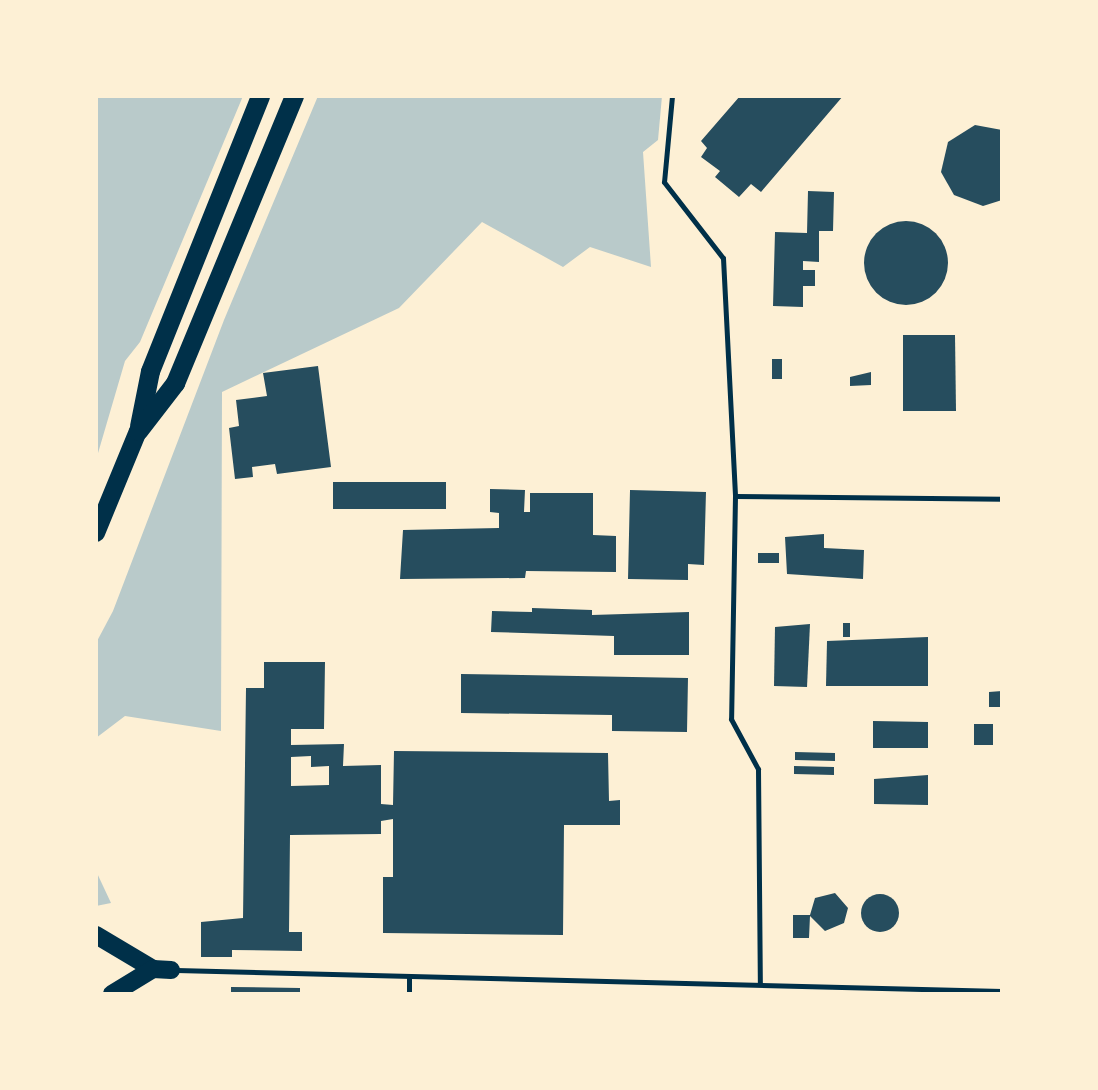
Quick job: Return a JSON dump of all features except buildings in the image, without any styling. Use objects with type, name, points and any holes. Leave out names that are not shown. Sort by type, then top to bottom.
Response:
[{"type":"highway","points":[[138,430],[150,371],[260,96]]},
{"type":"highway","points":[[138,430],[175,383],[294,96]]},
{"type":"main road","points":[[96,533],[138,430]]},
{"type":"main road","points":[[96,934],[162,969]]},
{"type":"main road","points":[[112,994],[162,969]]},
{"type":"lane","points":[[672,96],[664,182],[723,258],[735,496],[731,719],[758,769],[760,983]]},
{"type":"lane","points":[[735,496],[1002,499]]},
{"type":"lane","points":[[162,969],[1002,991]]},
{"type":"lane","points":[[409,977],[409,994]]},
{"type":"shaded area","points":[[96,96],[243,96],[140,342],[125,361],[96,460]]},
{"type":"shaded area","points":[[318,96],[662,96],[658,140],[643,152],[651,267],[590,247],[563,267],[482,222],[399,308],[222,392],[221,731],[125,716],[96,738],[96,643],[113,611],[224,320]]},
{"type":"shaded area","points":[[96,871],[111,903],[96,906]]}]
